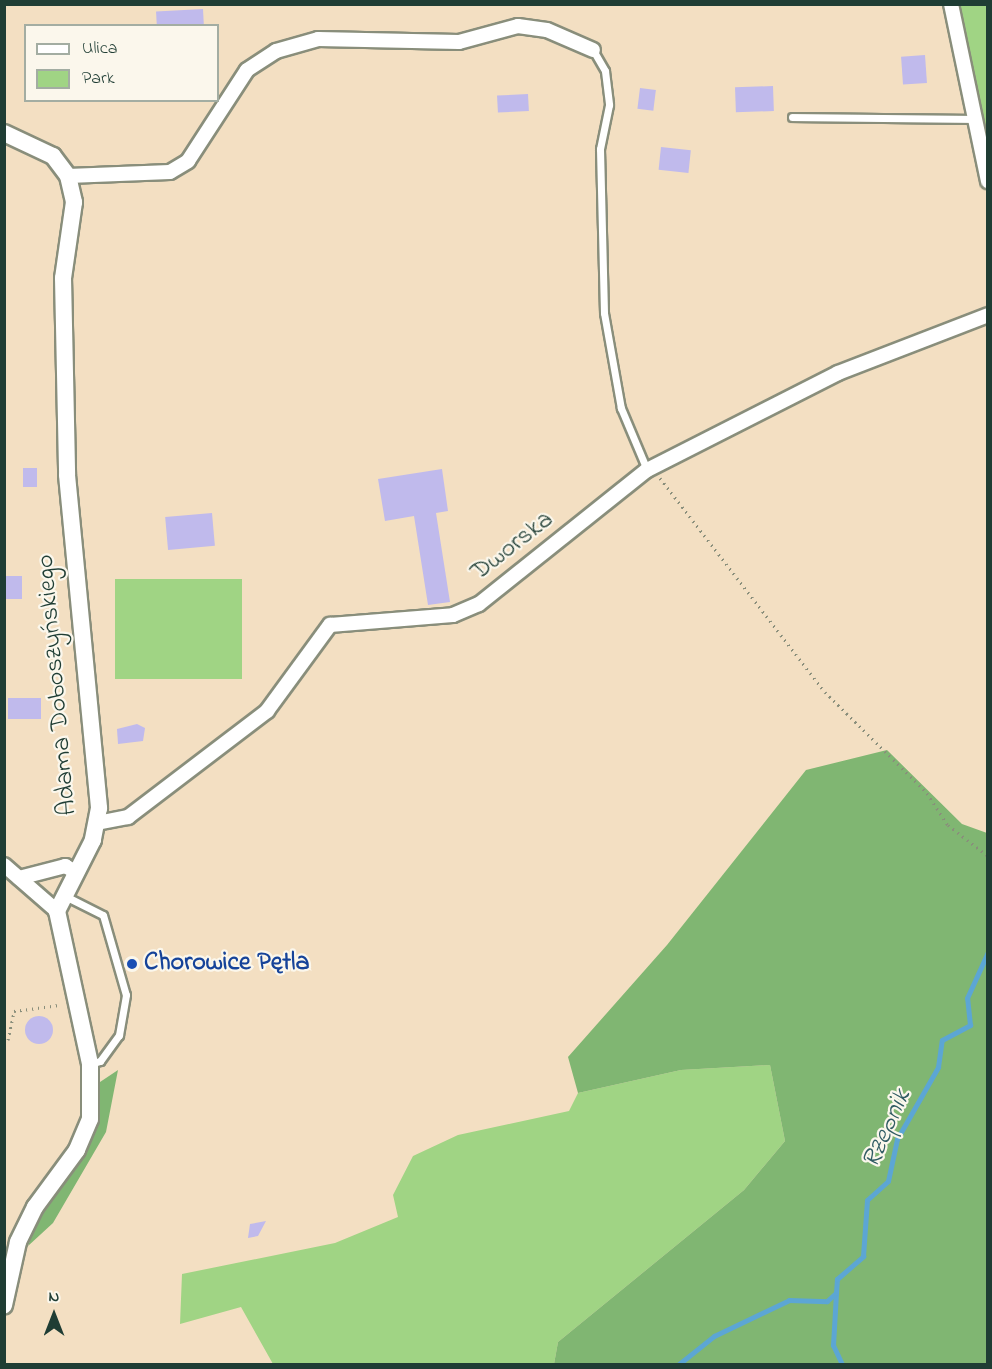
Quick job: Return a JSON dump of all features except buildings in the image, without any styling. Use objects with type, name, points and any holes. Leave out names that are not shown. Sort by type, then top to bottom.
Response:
[{"type":"street","points":[[951,4],[987,181]]},
{"type":"street","points":[[4,133],[53,156],[68,176],[170,172],[188,161],[247,70],[276,51],[318,39],[459,42],[518,26],[547,30],[593,50]]},
{"type":"street","name":"Adama Doboszyńskiego","points":[[4,1305],[18,1242],[35,1207],[86,1134],[90,1064],[75,1003],[57,911],[61,894],[97,823],[66,476],[63,278],[74,201],[68,176]]},
{"type":"street","name":"Dworska","points":[[97,823],[128,817],[267,711],[330,625],[453,615],[479,604],[649,468],[838,373],[987,315]]},
{"type":"street","points":[[4,865],[57,911]]},
{"type":"street","points":[[19,878],[65,866],[74,871]]},
{"type":"lane","points":[[593,50],[605,71],[609,105],[600,149],[604,313],[621,408],[649,468]]},
{"type":"lane","points":[[792,117],[974,118]]},
{"type":"lane","points":[[61,894],[103,915],[126,995],[119,1035],[100,1061],[90,1064]]},
{"type":"path","points":[[649,468],[825,692],[927,793],[948,825],[987,856]]},
{"type":"path","points":[[8,1040],[14,1011],[75,1003]]},
{"type":"green space","points":[[959,5],[987,5],[987,157],[984,137]]},
{"type":"green space","points":[[115,579],[242,579],[242,679],[115,679]]},
{"type":"green space","points":[[887,750],[962,824],[987,833],[987,1364],[554,1364],[558,1342],[744,1190],[785,1141],[770,1065],[681,1070],[578,1093],[568,1057],[667,945],[806,770]]},
{"type":"green space","points":[[770,1065],[785,1141],[744,1190],[558,1342],[554,1364],[273,1364],[241,1307],[180,1324],[182,1274],[335,1243],[398,1217],[393,1195],[413,1156],[458,1135],[569,1111],[578,1093],[681,1070]]},
{"type":"green space","points":[[118,1070],[106,1132],[53,1223],[28,1246],[42,1207],[94,1131],[100,1082]]},
{"type":"waterway","name":"Rzepnik","points":[[679,1364],[714,1336],[789,1300],[827,1301],[836,1293],[837,1279],[863,1256],[867,1200],[888,1181],[897,1139],[938,1067],[942,1040],[970,1025],[967,998],[988,952]]},
{"type":"waterway","points":[[836,1293],[833,1345],[842,1364]]},
{"type":"place","name":"Chorowice Pętla","points":[[132,964]]}]
